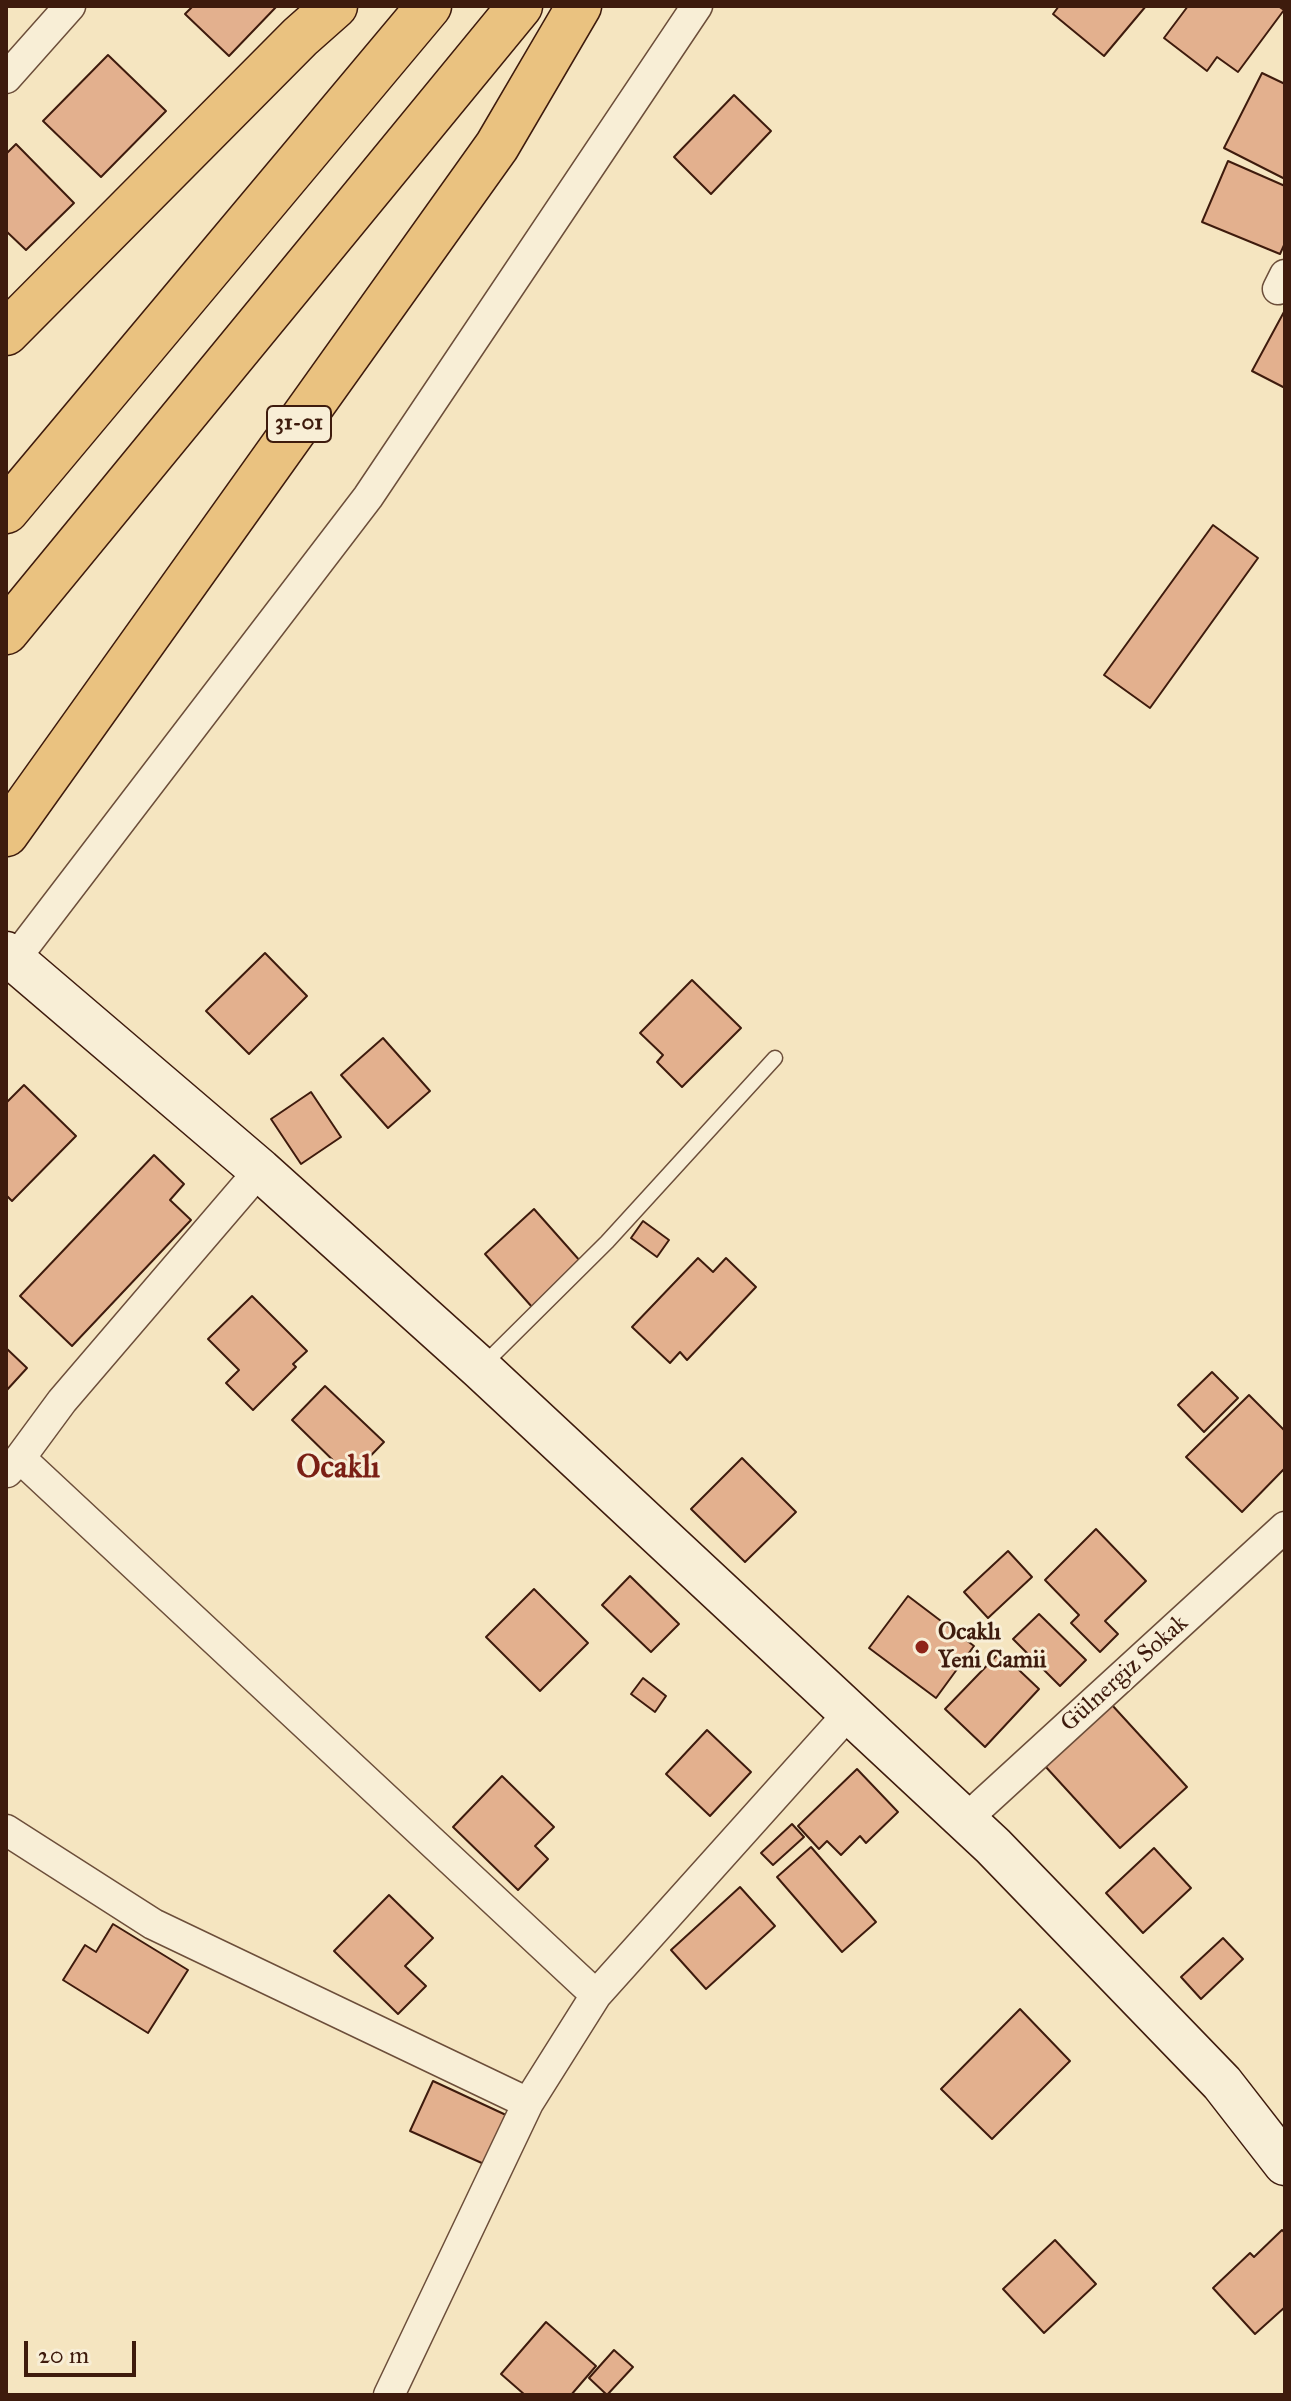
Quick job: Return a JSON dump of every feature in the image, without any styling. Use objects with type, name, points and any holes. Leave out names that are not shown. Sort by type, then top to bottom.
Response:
[{"type":"highway","points":[[6,333],[300,37],[335,6]]},
{"type":"highway","points":[[6,511],[429,6]]},
{"type":"highway","points":[[6,632],[520,6]]},
{"type":"highway","name":"31-01","points":[[6,834],[497,146],[579,6]]},
{"type":"main road","points":[[10,957],[260,1170],[480,1368],[993,1846],[1222,2083],[1285,2164]]},
{"type":"street","points":[[6,78],[70,6]]},
{"type":"street","points":[[10,957],[368,497],[697,6]]},
{"type":"street","points":[[260,1170],[62,1401],[13,1466],[596,1995]]},
{"type":"street","name":"Gülnergiz Sokak","points":[[965,1820],[1285,1527]]},
{"type":"street","points":[[389,2395],[528,2103],[596,1995],[850,1712]]},
{"type":"street","points":[[6,1830],[153,1924],[528,2103]]},
{"type":"lane","points":[[480,1368],[607,1242],[775,1058]]},
{"type":"building","points":[[193,6],[277,6],[229,56],[185,14]]},
{"type":"building","points":[[1059,6],[1146,6],[1104,56],[1053,14]]},
{"type":"building","points":[[1188,6],[1278,6],[1284,10],[1238,72],[1217,57],[1207,71],[1164,38]]},
{"type":"building","points":[[108,55],[166,111],[101,177],[43,121]]},
{"type":"building","points":[[1262,73],[1285,84],[1285,179],[1224,148]]},
{"type":"building","points":[[734,95],[771,131],[711,194],[674,157]]},
{"type":"building","points":[[16,144],[74,203],[26,250],[6,231],[6,154]]},
{"type":"building","points":[[1228,161],[1285,186],[1285,243],[1280,254],[1202,222]]},
{"type":"building","points":[[1285,310],[1285,388],[1252,371]]},
{"type":"building","points":[[1213,525],[1258,558],[1150,708],[1104,675]]},
{"type":"building","points":[[265,953],[307,996],[249,1054],[206,1011]]},
{"type":"building","points":[[692,980],[741,1028],[682,1087],[657,1062],[663,1055],[640,1033]]},
{"type":"building","points":[[383,1038],[430,1091],[388,1128],[341,1075]]},
{"type":"building","points":[[24,1085],[76,1136],[12,1201],[6,1195],[6,1103]]},
{"type":"building","points":[[311,1092],[341,1137],[301,1164],[271,1119]]},
{"type":"building","points":[[154,1155],[184,1184],[170,1200],[191,1220],[72,1346],[20,1296]]},
{"type":"building","points":[[534,1209],[581,1262],[532,1307],[485,1254]]},
{"type":"building","points":[[643,1221],[669,1240],[657,1257],[631,1238]]},
{"type":"building","points":[[698,1258],[713,1272],[726,1258],[756,1287],[687,1360],[680,1352],[670,1363],[632,1327]]},
{"type":"building","points":[[252,1296],[307,1351],[293,1364],[296,1367],[253,1410],[226,1383],[239,1370],[208,1339]]},
{"type":"building","points":[[6,1348],[27,1368],[6,1391]]},
{"type":"building","points":[[1212,1372],[1238,1398],[1204,1432],[1178,1405]]},
{"type":"building","points":[[325,1386],[384,1442],[350,1477],[292,1420]]},
{"type":"building","points":[[1249,1395],[1285,1431],[1285,1468],[1242,1512],[1186,1457]]},
{"type":"building","points":[[742,1458],[796,1512],[745,1562],[691,1509]]},
{"type":"building","points":[[1096,1529],[1146,1581],[1105,1621],[1118,1634],[1100,1652],[1071,1623],[1079,1615],[1045,1580]]},
{"type":"building","points":[[1008,1551],[1032,1577],[988,1618],[964,1592]]},
{"type":"building","points":[[630,1576],[679,1624],[651,1652],[602,1605]]},
{"type":"building","points":[[534,1589],[588,1643],[540,1691],[486,1637]]},
{"type":"building","name":"Ocaklı Yeni Camii","points":[[908,1596],[974,1646],[936,1698],[869,1648]]},
{"type":"building","points":[[1039,1614],[1086,1660],[1060,1686],[1013,1639]]},
{"type":"building","points":[[1000,1652],[1039,1689],[985,1747],[945,1709]]},
{"type":"building","points":[[643,1678],[666,1696],[655,1712],[631,1694]]},
{"type":"building","points":[[1112,1705],[1187,1787],[1120,1848],[1045,1766]]},
{"type":"building","points":[[707,1730],[751,1772],[710,1816],[666,1774]]},
{"type":"building","points":[[857,1769],[898,1812],[866,1843],[860,1836],[841,1855],[827,1841],[819,1849],[798,1826]]},
{"type":"building","points":[[502,1776],[554,1827],[535,1846],[548,1859],[518,1890],[453,1827]]},
{"type":"building","points":[[792,1824],[804,1837],[773,1865],[761,1853]]},
{"type":"building","points":[[811,1847],[876,1922],[842,1952],[777,1877]]},
{"type":"building","points":[[1154,1848],[1191,1888],[1143,1933],[1106,1893]]},
{"type":"building","points":[[740,1887],[775,1926],[706,1989],[671,1950]]},
{"type":"building","points":[[389,1895],[433,1938],[405,1966],[426,1986],[398,2014],[334,1951]]},
{"type":"building","points":[[113,1924],[188,1970],[148,2033],[63,1980],[85,1945],[96,1952]]},
{"type":"building","points":[[1223,1938],[1243,1959],[1201,1999],[1181,1977]]},
{"type":"building","points":[[1020,2009],[1070,2061],[992,2139],[941,2089]]},
{"type":"building","points":[[433,2081],[506,2115],[484,2164],[410,2131]]},
{"type":"building","points":[[1282,2230],[1285,2233],[1285,2307],[1255,2334],[1213,2288],[1250,2253],[1254,2257]]},
{"type":"building","points":[[1055,2240],[1096,2284],[1044,2333],[1003,2289]]},
{"type":"building","points":[[546,2322],[596,2366],[571,2395],[525,2395],[501,2374]]},
{"type":"building","points":[[614,2350],[633,2367],[607,2395],[589,2378]]},
{"type":"place","name":"Ocaklı Yeni Camii","points":[[922,1647]]},
{"type":"district","name":"Ocaklı","points":[[338,1469]]}]
